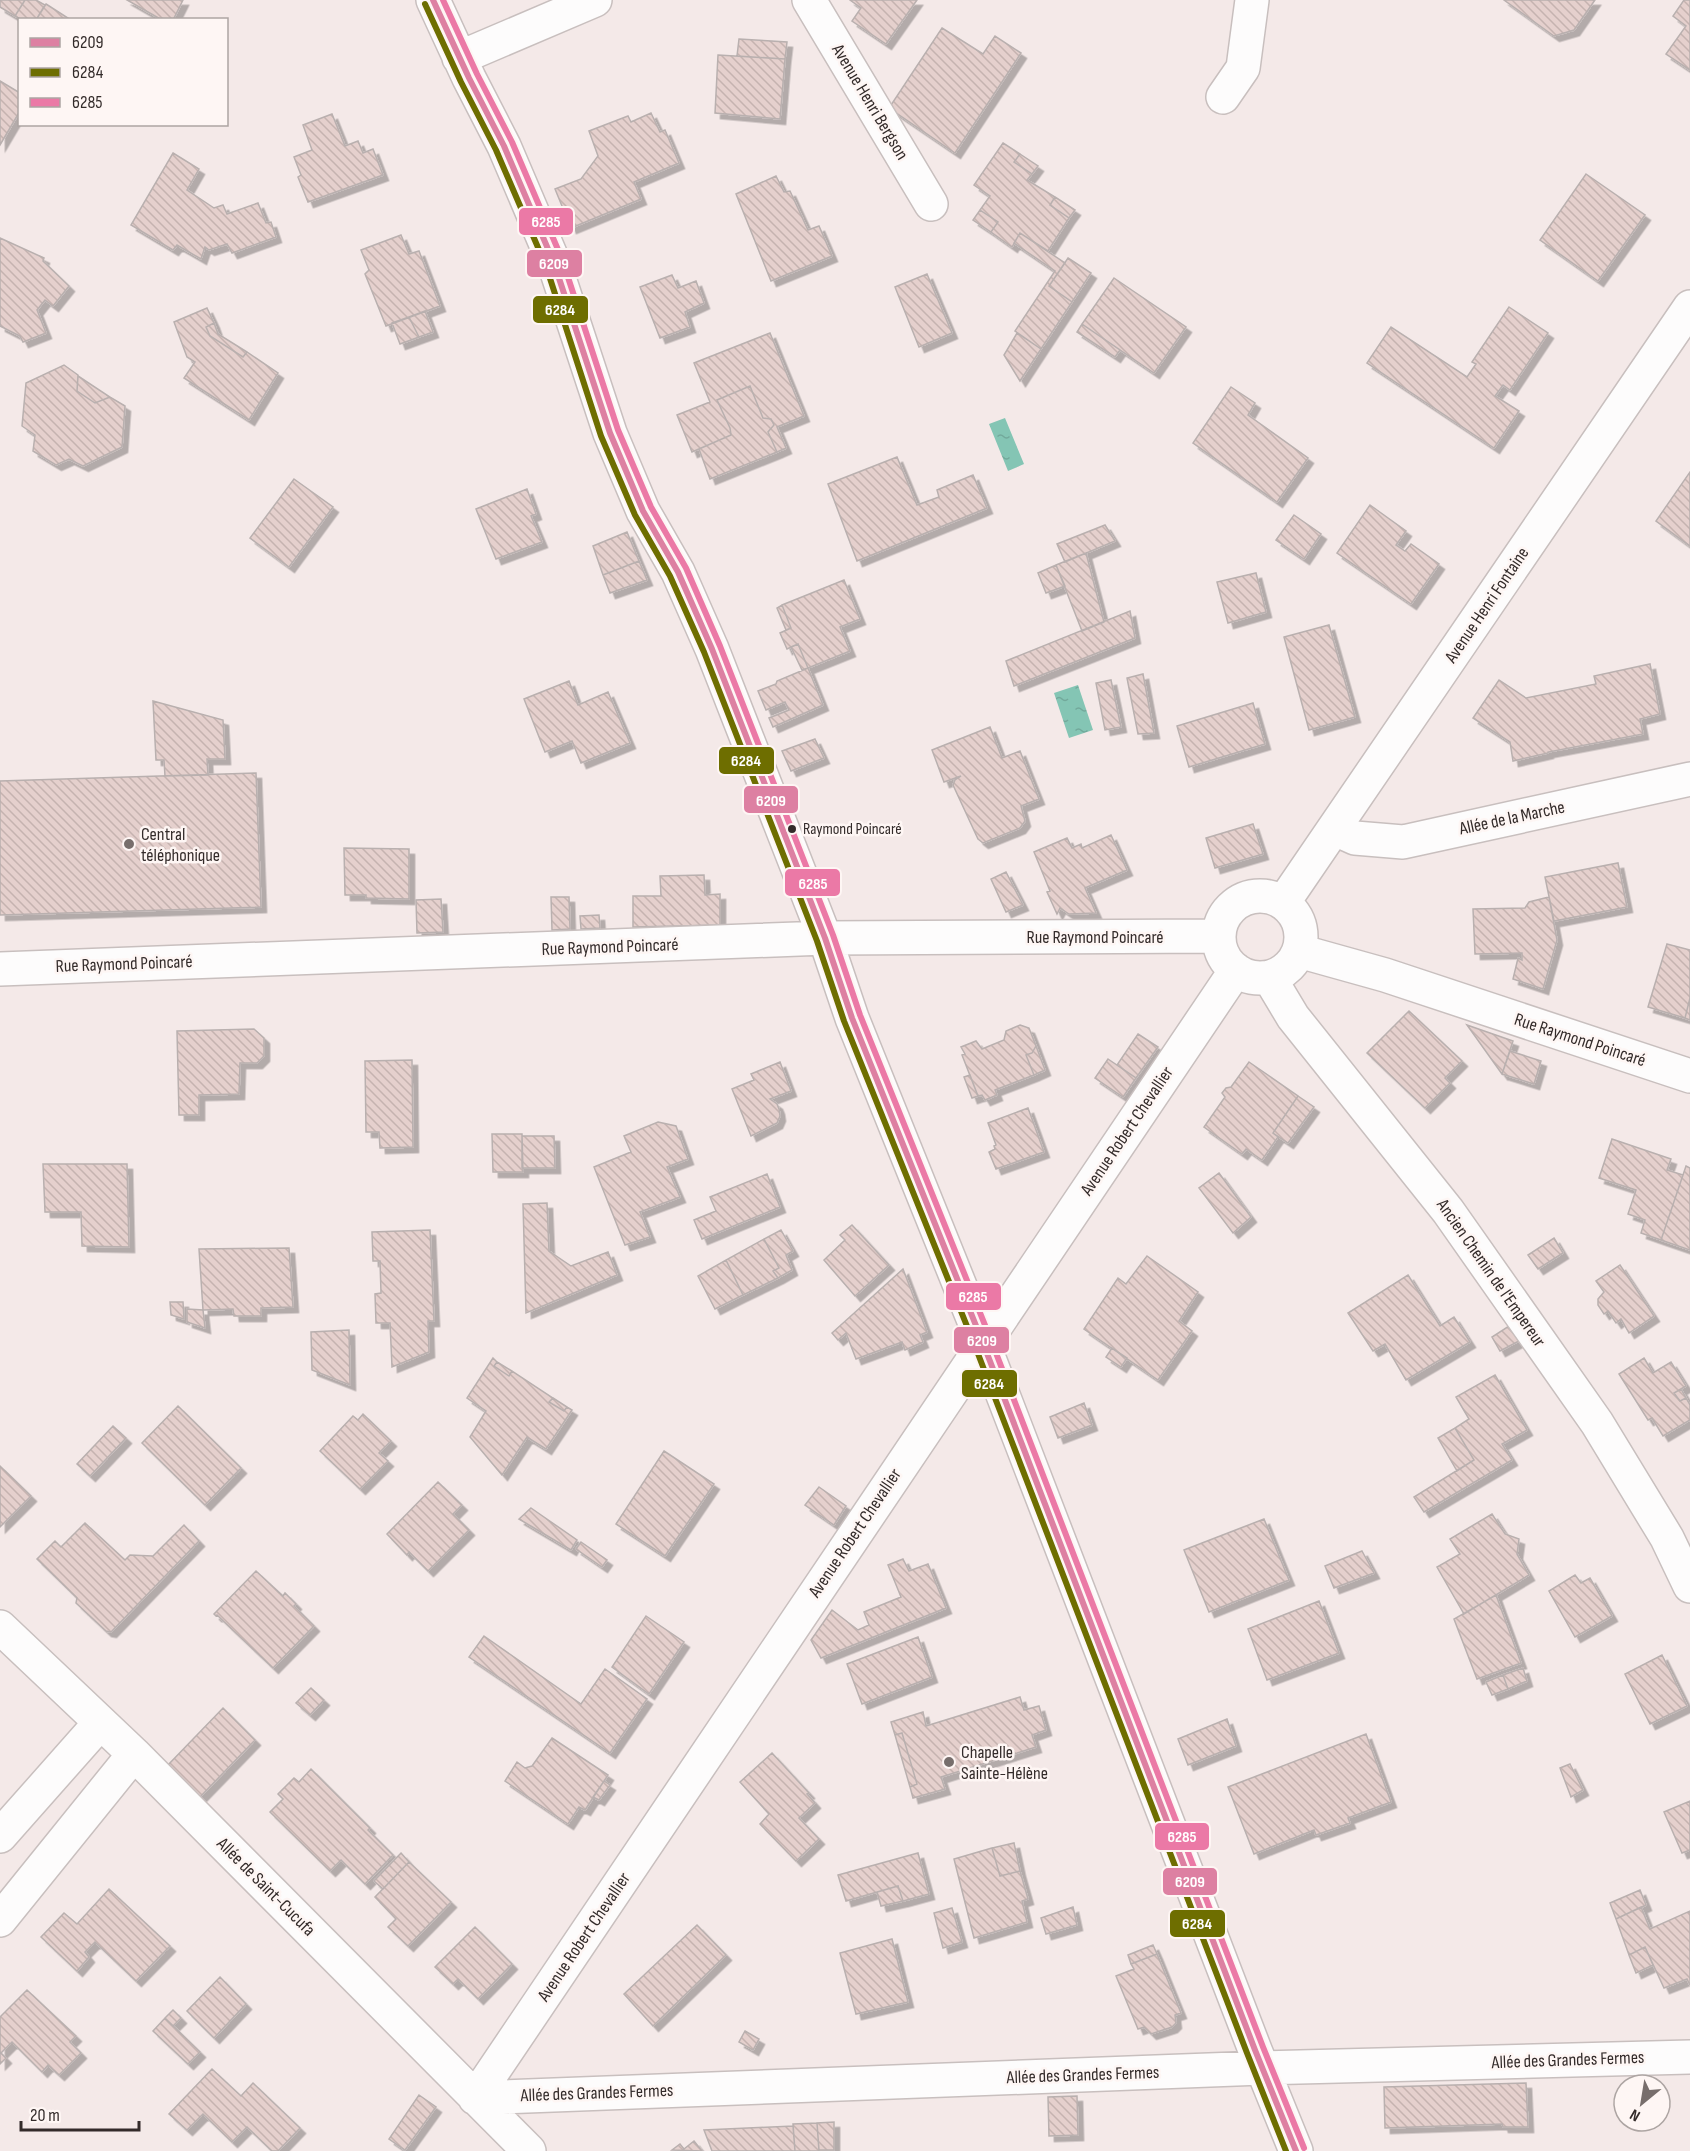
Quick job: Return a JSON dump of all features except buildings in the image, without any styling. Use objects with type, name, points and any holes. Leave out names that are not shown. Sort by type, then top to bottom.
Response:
[{"type":"street","points":[[433,0],[459,58],[504,146],[554,263],[610,433],[643,511],[678,572],[712,649],[825,938],[852,1018],[983,1343],[1296,2151]]},
{"type":"street","points":[[459,58],[595,0]]},
{"type":"street","name":"Avenue Henri Bergson","points":[[809,0],[932,204]]},
{"type":"street","points":[[1223,97],[1243,69],[1252,0]]},
{"type":"street","name":"Avenue Henri Fontaine","points":[[1283,903],[1690,307]]},
{"type":"street","name":"Allée de la Marche","points":[[1335,829],[1355,838],[1403,842],[1690,780]]},
{"type":"street","points":[[1259,895],[1272,897],[1283,903],[1293,912],[1299,924],[1301,937],[1299,951],[1292,963],[1282,972],[1269,977],[1257,978],[1236,970],[1227,961],[1221,949],[1219,936],[1221,923],[1227,913],[1236,904],[1259,895]]},
{"type":"street","name":"Rue Raymond Poincaré","points":[[0,969],[825,938],[1219,936]]},
{"type":"street","name":"Rue Raymond Poincaré","points":[[1299,951],[1385,975],[1690,1076]]},
{"type":"street","name":"Avenue Robert Chevallier","points":[[475,2098],[1236,970]]},
{"type":"street","name":"Ancien Chemin de l'Empereur","points":[[1269,977],[1293,1017],[1448,1211],[1597,1423],[1667,1538],[1690,1586]]},
{"type":"street","name":"Allée de Saint-Cucufa","points":[[0,1627],[134,1754],[529,2151]]},
{"type":"street","points":[[0,1836],[100,1723]]},
{"type":"street","points":[[0,1920],[134,1754]]},
{"type":"street","name":"Allée des Grandes Fermes","points":[[475,2098],[1262,2068],[1690,2057]]},
{"type":"water","points":[[1005,418],[1024,464],[1008,471],[989,424]]},
{"type":"water","points":[[1078,685],[1093,730],[1069,738],[1054,693]]},
{"type":"transit line","name":"6209","points":[[433,0],[504,146],[554,263],[610,433],[643,511],[678,572],[712,649],[825,938],[852,1018],[983,1343],[1296,2151]]},
{"type":"transit line","name":"6285","points":[[443,0],[512,142],[562,259],[618,430],[651,507],[686,568],[720,646],[833,935],[860,1015],[991,1340],[1304,2148]]},
{"type":"transit line","name":"6284","points":[[425,4],[496,150],[546,266],[601,436],[635,515],[670,576],[704,652],[817,941],[844,1021],[975,1346],[1286,2151]]},
{"type":"place","name":"Raymond Poincaré","points":[[792,829]]},
{"type":"place","name":"Central téléphonique","points":[[129,844]]},
{"type":"place","name":"Chapelle Sainte-Hélène","points":[[949,1762]]}]
